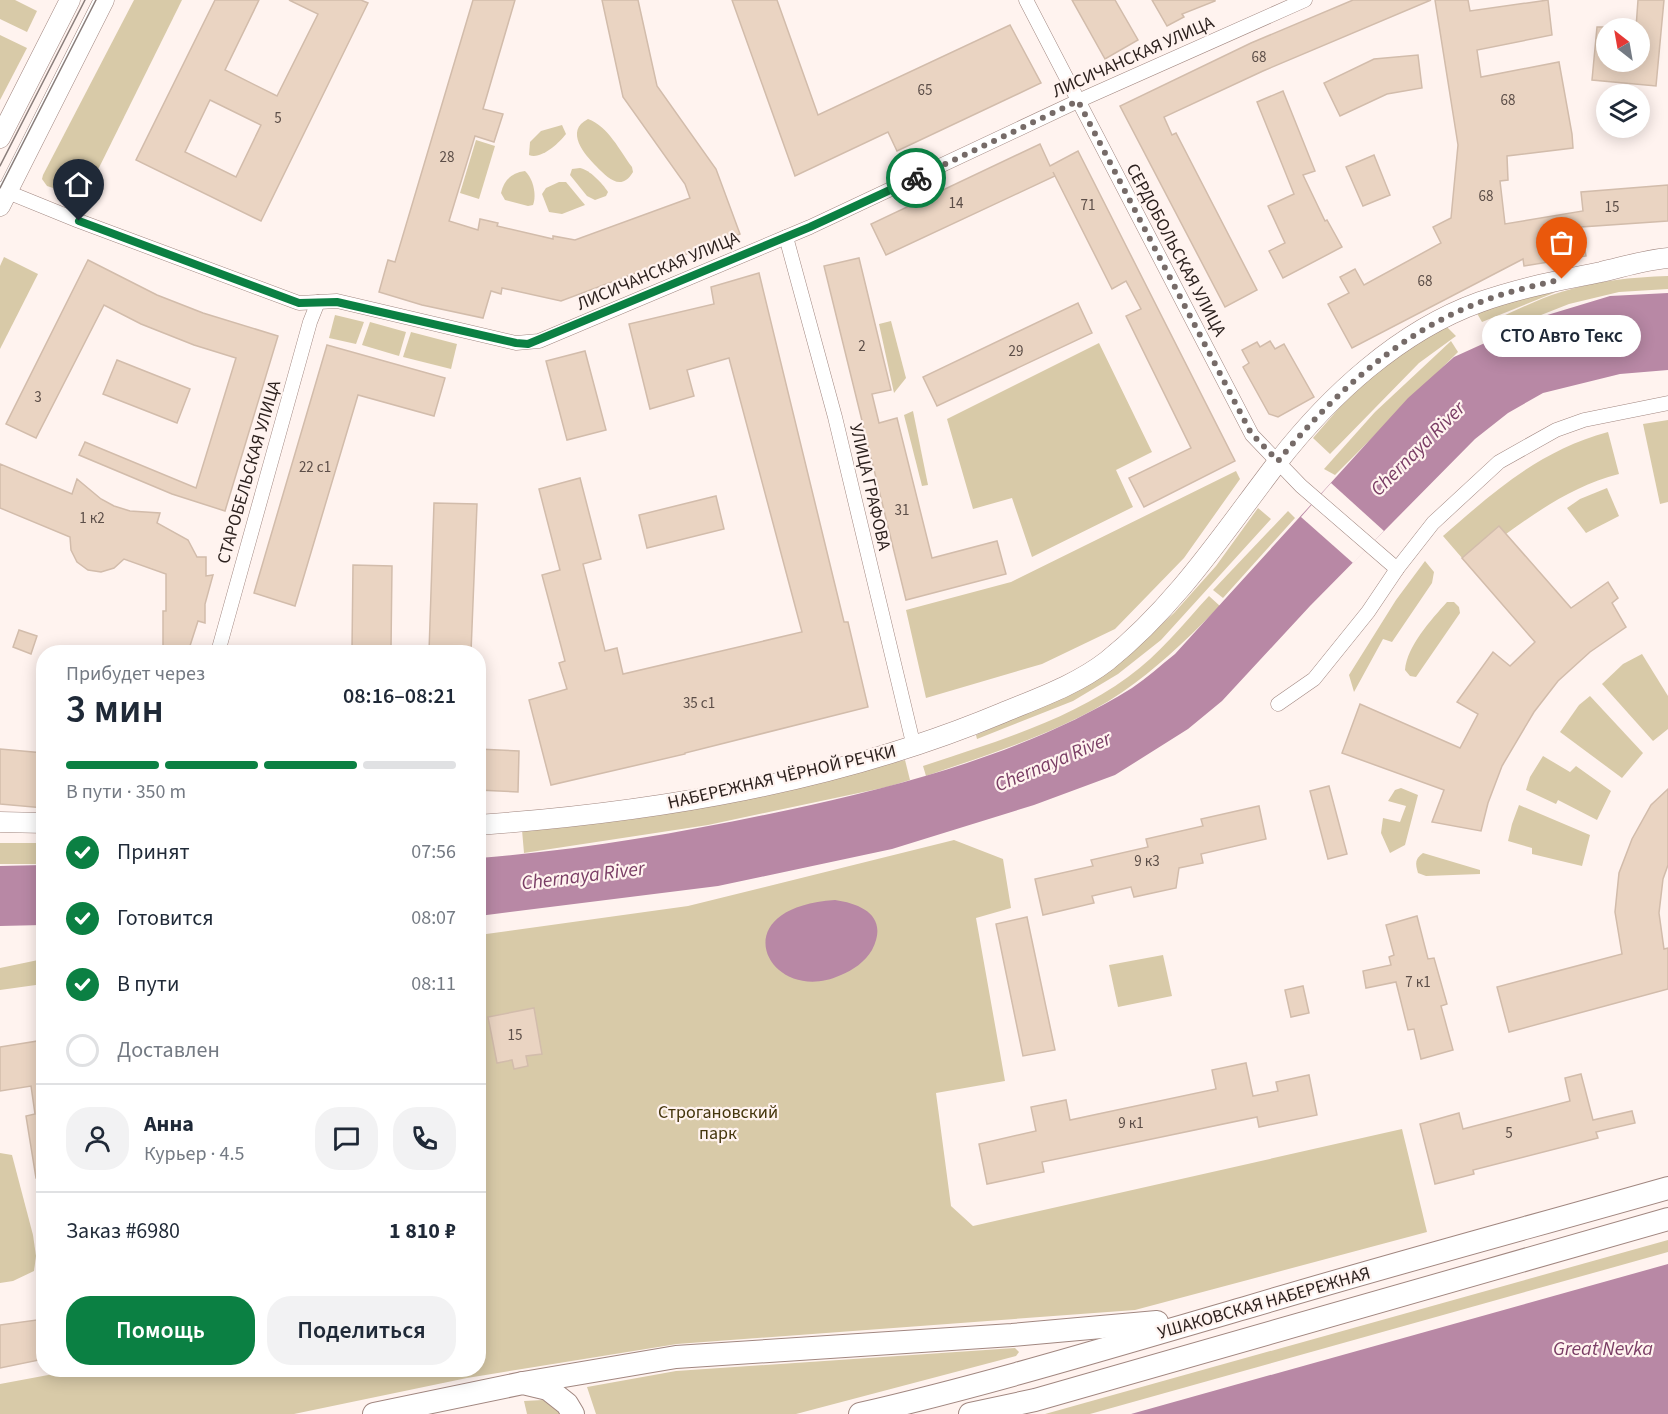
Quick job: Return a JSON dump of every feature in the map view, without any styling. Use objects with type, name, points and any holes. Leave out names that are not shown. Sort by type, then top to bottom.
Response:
[{"type":"main road","name":"УШАКОВСКАЯ НАБЕРЕЖНАЯ","points":[[860,1414],[970,1388],[1246,1307],[1668,1188]]},
{"type":"main road","name":"УШАКОВСКАЯ НАБЕРЕЖНАЯ","points":[[970,1414],[1035,1400],[1668,1219]]},
{"type":"main road","points":[[374,1414],[523,1383],[676,1357],[1136,1326],[1246,1307]]},
{"type":"main road","points":[[523,1383],[548,1389],[567,1404],[573,1414]]},
{"type":"main road","points":[[1001,1414],[1035,1400]]},
{"type":"street","points":[[0,138],[70,0]]},
{"type":"street","points":[[2,196],[104,0]]},
{"type":"street","name":"СЕРДОБОЛЬСКАЯ УЛИЦА","points":[[1026,0],[1251,433],[1316,500],[1397,569]]},
{"type":"street","name":"ЛИСИЧАНСКАЯ УЛИЦА","points":[[2,196],[299,303],[337,302],[528,344],[550,337],[858,206],[1078,101],[1305,0]]},
{"type":"street","name":"УЛИЦА ГРАФОВА","points":[[786,237],[835,417],[914,747]]},
{"type":"street","name":"НАБЕРЕЖНАЯ ЧЁРНОЙ РЕЧКИ","points":[[486,824],[656,806],[815,774],[914,747],[960,731],[1065,687],[1106,662],[1164,606],[1204,561],[1278,461],[1307,426],[1361,376],[1406,340],[1439,320],[1477,303],[1517,290],[1668,258]]},
{"type":"street","name":"СТАРОБЕЛЬСКАЯ УЛИЦА","points":[[220,645],[310,322],[318,302]]},
{"type":"street","points":[[1278,704],[1314,679],[1374,604],[1397,569],[1433,524],[1474,482],[1499,462],[1556,430],[1584,420],[1668,403]]},
{"type":"street","points":[[0,822],[36,823]]},
{"type":"green space","points":[[0,0],[15,0],[37,11],[27,32],[0,19]]},
{"type":"green space","points":[[134,0],[182,0],[84,198],[47,186],[42,179],[43,175]]},
{"type":"green space","points":[[0,35],[27,48],[0,100]]},
{"type":"green space","points":[[588,119],[608,133],[632,167],[633,172],[624,181],[614,181],[610,178],[582,149],[577,136],[578,130],[581,124]]},
{"type":"green space","points":[[562,125],[566,134],[559,142],[544,153],[529,155],[530,142],[541,131]]},
{"type":"green space","points":[[476,140],[495,146],[479,199],[460,193]]},
{"type":"green space","points":[[580,168],[588,171],[599,181],[608,192],[606,196],[595,200],[587,196],[570,175],[572,169]]},
{"type":"green space","points":[[525,171],[534,187],[533,205],[528,206],[505,200],[501,193],[506,181],[512,175]]},
{"type":"green space","points":[[559,182],[566,182],[585,205],[562,214],[549,212],[542,194],[546,188]]},
{"type":"green space","points":[[4,257],[38,274],[0,349],[0,266]]},
{"type":"green space","points":[[1668,276],[1668,289],[1619,292],[1569,304],[1498,332],[1492,321],[1544,298],[1574,288],[1614,280]]},
{"type":"green space","points":[[1556,292],[1482,322],[1475,310],[1505,301]]},
{"type":"green space","points":[[335,315],[364,322],[356,344],[329,338]]},
{"type":"green space","points":[[891,321],[906,378],[894,393],[879,324]]},
{"type":"green space","points":[[370,322],[406,332],[399,356],[362,345]]},
{"type":"green space","points":[[1444,324],[1456,336],[1419,363],[1330,454],[1313,438],[1340,407],[1379,369]]},
{"type":"green space","points":[[411,332],[457,344],[451,369],[403,357]]},
{"type":"green space","points":[[1451,341],[1458,352],[1335,475],[1324,469],[1375,412]]},
{"type":"green space","points":[[1099,343],[1152,452],[1116,470],[1133,507],[1032,557],[1012,498],[973,509],[947,419]]},
{"type":"green space","points":[[913,411],[928,485],[922,486],[904,415]]},
{"type":"green space","points":[[1668,420],[1668,502],[1660,504],[1643,424]]},
{"type":"green space","points":[[1608,432],[1619,474],[1588,484],[1560,498],[1506,534],[1499,526],[1462,558],[1443,536],[1500,488],[1539,461],[1583,440]]},
{"type":"green space","points":[[1236,471],[1240,479],[1184,558],[1115,629],[1042,664],[926,698],[906,610],[1011,582]]},
{"type":"green space","points":[[1607,488],[1619,516],[1586,533],[1567,508],[1580,499]]},
{"type":"green space","points":[[1258,508],[1271,519],[1161,640],[1118,674],[1073,701],[977,739],[976,735],[1070,694],[1114,668],[1174,613],[1216,566]]},
{"type":"green space","points":[[1288,511],[1295,518],[1223,598],[1213,590]]},
{"type":"green space","points":[[1425,561],[1434,572],[1432,583],[1392,642],[1383,639],[1354,692],[1349,675],[1396,600]]},
{"type":"green space","points":[[1209,596],[1220,606],[1158,665],[1112,699],[1061,726],[1007,748],[926,776],[923,766],[1029,729],[1105,693],[1150,659]]},
{"type":"green space","points":[[1447,602],[1454,602],[1459,607],[1460,613],[1416,677],[1410,676],[1405,670],[1410,652],[1421,634]]},
{"type":"green space","points":[[1642,654],[1668,696],[1668,729],[1653,741],[1602,684],[1623,664]]},
{"type":"green space","points":[[1590,696],[1643,753],[1622,778],[1560,732],[1579,705]]},
{"type":"green space","points":[[1543,756],[1570,772],[1576,766],[1611,791],[1597,820],[1558,800],[1556,804],[1526,790],[1530,777]]},
{"type":"green space","points":[[905,760],[910,780],[887,787],[708,825],[524,853],[522,830],[645,817],[704,807]]},
{"type":"green space","points":[[1401,788],[1418,795],[1405,845],[1390,853],[1381,833],[1383,818],[1400,822],[1406,806],[1388,801],[1395,790]]},
{"type":"green space","points":[[1519,805],[1590,835],[1582,866],[1532,854],[1532,848],[1508,841]]},
{"type":"green space","name":"Строгановский парк","points":[[954,840],[1003,859],[1011,908],[976,918],[1005,1081],[936,1093],[951,1206],[973,1226],[1402,1129],[1427,1232],[1135,1310],[677,1344],[486,1375],[486,934],[688,906]]},
{"type":"green space","points":[[0,843],[36,843],[36,864],[0,864]]},
{"type":"green space","points":[[1423,853],[1480,870],[1480,874],[1426,876],[1418,873],[1416,866],[1418,857]]},
{"type":"green space","points":[[1163,955],[1172,996],[1118,1007],[1109,965]]},
{"type":"green space","points":[[36,960],[36,985],[0,990],[0,968]]},
{"type":"green space","points":[[0,1153],[12,1155],[33,1235],[36,1256],[34,1271],[13,1281],[0,1283]]},
{"type":"green space","points":[[1668,1240],[1668,1252],[1090,1414],[1045,1414]]},
{"type":"green space","points":[[1015,1348],[1019,1352],[1016,1356],[796,1414],[596,1414],[587,1387],[676,1371]]},
{"type":"green space","name":"Строгановский парк","points":[[38,1377],[473,1377],[294,1414],[0,1414],[0,1384]]},
{"type":"green space","points":[[543,1400],[551,1403],[563,1414],[527,1414],[524,1401]]},
{"type":"water","name":"Chernaya River","points":[[1668,293],[1668,370],[1620,374],[1543,393],[1508,413],[1475,439],[1310,606],[1222,701],[1188,729],[1115,775],[1034,805],[892,849],[718,886],[486,915],[486,857],[673,833],[833,800],[965,764],[1051,731],[1092,711],[1132,688],[1175,654],[1408,398],[1454,357],[1544,316],[1610,296]]},
{"type":"water","points":[[36,865],[36,925],[0,926],[0,866]]},
{"type":"water","points":[[835,900],[863,909],[875,921],[876,939],[866,958],[841,975],[816,982],[794,978],[777,968],[767,953],[766,936],[776,920],[798,907]]},
{"type":"water","name":"Great Nevka","points":[[1668,1264],[1668,1414],[1131,1414]]},
{"type":"pier","points":[[1331,483],[1384,531],[1353,563],[1301,517]]},
{"type":"building","points":[[215,0],[259,0],[225,70],[277,96],[318,14],[289,0],[361,0],[368,3],[261,221],[136,160]],"holes":[[[210,100],[261,125],[236,177],[185,152]]]},
{"type":"building","points":[[473,0],[515,0],[483,109],[503,114],[494,142],[475,136],[449,221],[478,230],[480,219],[498,223],[497,226],[553,239],[553,236],[575,240],[690,198],[685,184],[623,97],[602,0],[638,0],[657,86],[716,169],[740,234],[561,301],[502,288],[501,294],[491,291],[483,318],[422,305],[379,292],[388,260],[395,262]]},
{"type":"building","points":[[732,0],[777,0],[818,115],[1010,25],[1041,83],[897,151],[888,132],[795,176]]},
{"type":"building","points":[[1072,0],[1115,0],[1138,40],[1105,59]]},
{"type":"building","points":[[1152,0],[1215,1],[1182,14],[1184,17],[1167,26]]},
{"type":"building","points":[[1353,0],[1431,0],[1263,71],[1164,117],[1172,135],[1176,133],[1257,290],[1225,307],[1120,106],[1251,43]]},
{"type":"building","points":[[1435,0],[1468,0],[1470,11],[1548,0],[1552,35],[1477,50],[1481,77],[1559,62],[1572,134],[1573,148],[1507,156],[1508,180],[1500,181],[1505,224],[1583,211],[1581,192],[1668,185],[1668,221],[1581,227],[1586,256],[1524,266],[1523,259],[1352,348],[1328,304],[1349,293],[1340,277],[1355,269],[1364,285],[1441,243],[1433,227],[1451,218],[1458,145]]},
{"type":"building","points":[[1638,0],[1664,0],[1656,86],[1592,80],[1596,38],[1596,72],[1650,72],[1650,18],[1637,18]]},
{"type":"building","points":[[1418,55],[1422,88],[1387,94],[1340,116],[1324,83],[1374,59]]},
{"type":"building","points":[[1283,91],[1315,171],[1303,175],[1325,221],[1327,220],[1342,247],[1283,278],[1269,251],[1285,243],[1268,206],[1294,194],[1257,102]]},
{"type":"building","points":[[1040,144],[1050,166],[1078,151],[1235,461],[1144,507],[1129,478],[1191,448],[1126,316],[1141,309],[1126,281],[1112,289],[1053,172],[1055,176],[886,255],[871,224]]},
{"type":"building","points":[[1374,155],[1390,195],[1363,206],[1346,167]]},
{"type":"building","points":[[859,258],[891,390],[872,394],[879,423],[897,418],[932,558],[997,541],[1006,574],[906,600],[824,266]]},
{"type":"building","points":[[88,260],[157,295],[203,313],[278,336],[225,511],[172,494],[79,455],[85,442],[196,488],[236,358],[194,345],[141,324],[104,305],[36,438],[6,424]]},
{"type":"building","points":[[759,273],[844,622],[848,622],[868,707],[685,754],[551,785],[529,700],[567,689],[559,663],[565,661],[542,575],[560,570],[539,489],[580,478],[601,559],[583,564],[605,651],[617,648],[623,674],[802,632],[729,358],[687,370],[694,396],[650,409],[629,324],[714,304],[711,287]]},
{"type":"building","points":[[1078,303],[1092,333],[937,406],[923,377]]},
{"type":"building","points":[[1270,341],[1275,349],[1284,344],[1314,397],[1278,417],[1269,414],[1243,367],[1249,363],[1242,350],[1257,342],[1260,347]]},
{"type":"building","points":[[327,345],[445,378],[434,416],[358,395],[295,606],[254,593]]},
{"type":"building","points":[[585,351],[606,430],[567,440],[546,361]]},
{"type":"building","points":[[117,360],[190,389],[177,423],[103,394]]},
{"type":"building","points":[[0,464],[72,494],[77,479],[101,499],[114,506],[130,511],[160,513],[157,523],[188,540],[197,557],[206,557],[206,576],[213,575],[205,604],[205,623],[198,621],[190,645],[163,645],[166,574],[124,559],[114,568],[101,572],[88,570],[77,562],[71,550],[70,537],[0,508]]},
{"type":"building","points":[[716,496],[724,529],[647,548],[639,515]]},
{"type":"building","points":[[434,503],[477,504],[471,645],[429,645]]},
{"type":"building","points":[[1499,526],[1571,608],[1608,582],[1618,598],[1612,603],[1626,627],[1590,652],[1558,681],[1534,712],[1502,766],[1488,803],[1481,831],[1432,822],[1444,790],[1342,753],[1360,704],[1460,748],[1478,714],[1457,702],[1493,652],[1510,666],[1535,642],[1462,558]]},
{"type":"building","points":[[353,565],[392,566],[391,645],[352,645]]},
{"type":"building","points":[[19,630],[37,636],[31,654],[13,647]]},
{"type":"building","points":[[0,749],[36,752],[36,807],[0,804]]},
{"type":"building","points":[[486,749],[519,751],[518,792],[486,790]]},
{"type":"building","points":[[1329,786],[1347,854],[1328,859],[1310,791]]},
{"type":"building","points":[[1668,789],[1668,865],[1663,879],[1659,913],[1664,949],[1668,948],[1668,989],[1509,1032],[1497,987],[1622,954],[1615,912],[1619,873],[1632,839],[1651,805]]},
{"type":"building","points":[[1259,806],[1266,839],[1201,854],[1203,863],[1179,868],[1176,888],[1134,897],[1131,887],[1092,896],[1094,903],[1043,915],[1035,879],[1093,866],[1091,860],[1148,847],[1146,839],[1203,826],[1201,819]]},
{"type":"building","points":[[1417,916],[1428,959],[1434,958],[1447,1004],[1441,1006],[1453,1050],[1421,1059],[1414,1029],[1408,1030],[1396,982],[1366,988],[1363,971],[1391,965],[1389,957],[1394,955],[1386,925]]},
{"type":"building","points":[[1027,917],[1055,1050],[1023,1056],[996,924]]},
{"type":"building","points":[[1303,986],[1309,1013],[1291,1017],[1285,990]]},
{"type":"building","points":[[534,1008],[542,1054],[526,1056],[528,1066],[514,1069],[512,1060],[497,1063],[488,1017]]},
{"type":"building","points":[[36,1041],[36,1178],[26,1116],[35,1114],[31,1086],[0,1091],[0,1047]]},
{"type":"building","points":[[1246,1063],[1253,1096],[1278,1091],[1276,1082],[1309,1075],[1317,1115],[1259,1127],[1257,1117],[1042,1162],[1044,1172],[987,1184],[979,1144],[1036,1131],[1031,1107],[1066,1100],[1070,1120],[1216,1089],[1212,1070]]},
{"type":"building","points":[[1581,1074],[1593,1120],[1632,1111],[1635,1123],[1596,1132],[1598,1138],[1473,1170],[1474,1174],[1435,1184],[1420,1124],[1459,1113],[1463,1129],[1570,1101],[1565,1078]]},
{"type":"building","points":[[36,1320],[36,1361],[0,1368],[0,1325]]},
{"type":"tram line","points":[[0,166],[85,0]]},
{"type":"tram line","points":[[0,188],[96,0]]},
{"type":"way so far","points":[[916,178],[1078,101],[1252,435],[1278,461],[1307,426],[1331,402],[1413,335],[1477,303],[1562,279]]},
{"type":"place","name":"СТО Авто Текс","points":[[1562,279]]},
{"type":"route","points":[[79,221],[299,303],[337,302],[528,344],[810,227],[916,178]]}]
